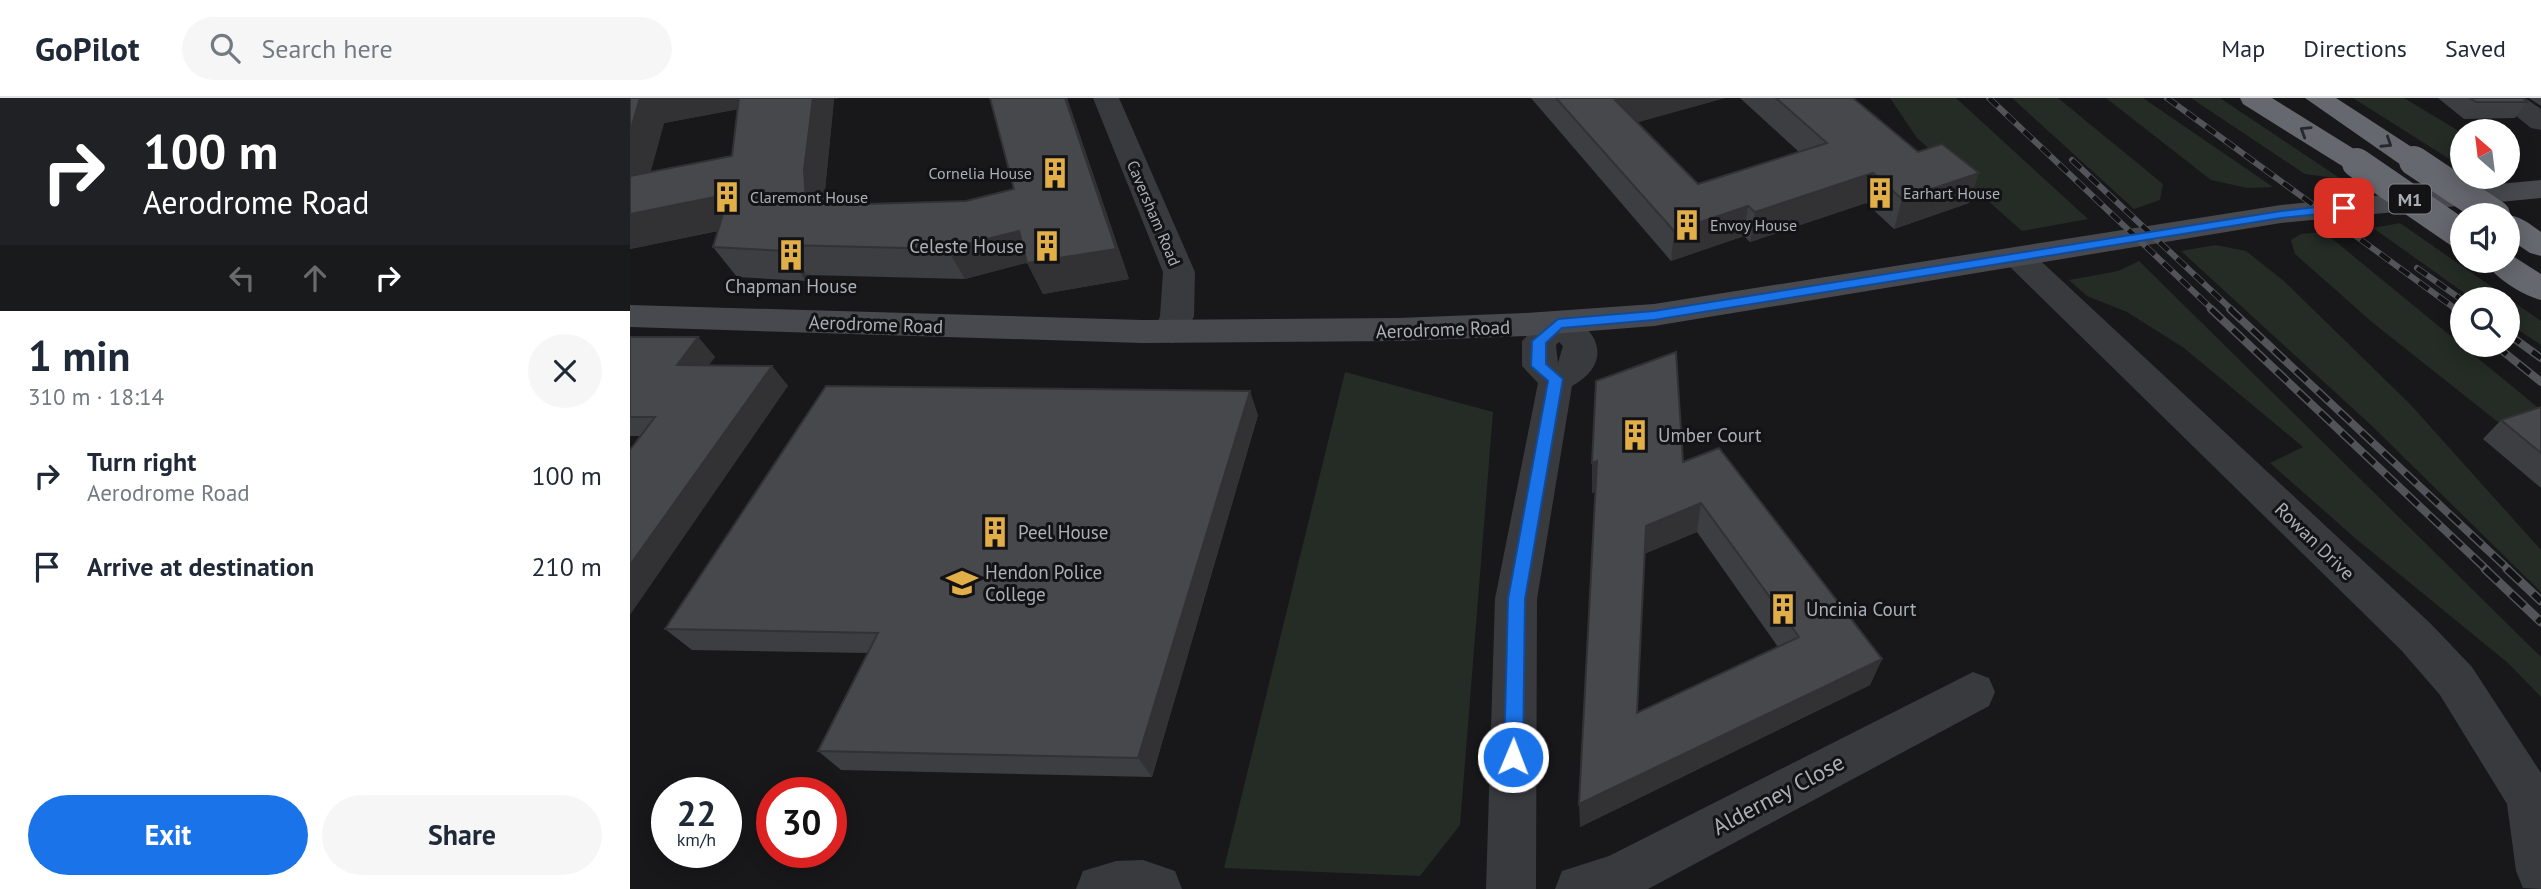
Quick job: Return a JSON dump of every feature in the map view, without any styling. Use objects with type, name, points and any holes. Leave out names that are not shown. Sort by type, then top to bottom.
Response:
[{"type":"highway","name":"M1","points":[[2253,98],[2357,163],[2450,227]]},
{"type":"highway","name":"M1","points":[[2318,98],[2477,203]]},
{"type":"highway","points":[[2520,232],[2541,246]]},
{"type":"street","name":"Caversham Road","points":[[1106,98],[1179,272],[1177,316],[1172,331]]},
{"type":"street","points":[[2507,98],[2541,122]]},
{"type":"street","name":"Aerodrome Road","points":[[630,316],[1172,331],[1383,332],[1558,324],[1667,313],[2281,214],[2541,188]]},
{"type":"street","name":"Rowan Drive","points":[[2018,257],[2416,637],[2456,681],[2530,798],[2541,871]]},
{"type":"street","points":[[1511,889],[1516,599],[1556,379],[1577,369],[1581,342],[1558,324]]},
{"type":"street","name":"Alderney Close","points":[[1580,889],[1616,879],[1973,692]]},
{"type":"street","points":[[1101,889],[1117,884],[1142,884],[1157,889]]},
{"type":"shaded area","points":[[1890,98],[1956,98],[2088,219],[2022,231],[1917,138]]},
{"type":"shaded area","points":[[2012,98],[2058,98],[2163,184],[2160,200],[2134,209]]},
{"type":"shaded area","points":[[2106,98],[2143,98],[2273,187],[2247,188],[2211,180]]},
{"type":"shaded area","points":[[2191,98],[2220,98],[2341,179],[2305,174]]},
{"type":"shaded area","points":[[2353,98],[2404,98],[2450,126],[2450,159]]},
{"type":"shaded area","points":[[2400,223],[2450,258],[2450,273],[2472,273],[2492,287],[2456,287],[2373,228]]},
{"type":"shaded area","points":[[2324,232],[2450,335],[2450,357],[2476,357],[2541,410],[2498,422],[2373,323],[2295,254],[2291,240],[2301,234]]},
{"type":"shaded area","points":[[2216,245],[2246,251],[2284,281],[2410,404],[2541,550],[2541,592],[2371,425],[2181,251]]},
{"type":"shaded area","points":[[2139,261],[2541,657],[2541,697],[2508,663],[2355,538],[2270,463],[2303,447],[2184,348],[2127,312],[2087,296],[2069,280],[2118,271]]},
{"type":"shaded area","points":[[2520,306],[2541,321],[2541,345],[2520,331]]},
{"type":"shaded area","points":[[1345,372],[1493,412],[1460,825],[1420,876],[1224,868]]},
{"type":"building","points":[[630,98],[640,98],[630,132]]},
{"type":"building","points":[[739,98],[813,98],[804,170],[806,201],[833,205],[966,201],[1014,189],[990,98],[1065,98],[1116,249],[1027,263],[1019,231],[947,249],[786,245],[785,251],[713,247],[729,194],[630,214],[630,176],[732,156]]},
{"type":"building","points":[[1556,98],[1621,98],[1615,100],[1698,184],[1827,143],[1776,98],[1853,98],[1918,152],[1942,144],[1979,173],[1902,199],[1873,173],[1755,212],[1748,206],[1674,231]]},
{"type":"building","points":[[2470,98],[2523,98],[2527,102],[2476,102]]},
{"type":"building","points":[[630,337],[698,337],[677,365],[772,366],[630,565],[630,450],[655,417],[630,417]]},
{"type":"building","points":[[1676,352],[1683,462],[1719,448],[1882,659],[1579,804],[1597,461],[1592,463],[1596,381]],"holes":[[[1701,503],[1799,637],[1637,713],[1646,526]]]},
{"type":"building","name":"Peel House","points":[[826,386],[1250,391],[1138,758],[818,751],[878,633],[665,629]]},
{"type":"building","points":[[2541,407],[2541,453],[2501,420]]},
{"type":"railway","points":[[1989,98],[2213,310]]},
{"type":"railway","points":[[2167,98],[2450,305]]},
{"type":"railway","points":[[2072,160],[2232,310]]},
{"type":"railway","points":[[2417,268],[2450,291]]},
{"type":"railway","points":[[2211,309],[2487,570]]},
{"type":"railway","points":[[2230,309],[2509,570]]},
{"type":"railway","points":[[2520,343],[2541,358]]},
{"type":"railway","points":[[2510,357],[2541,382]]},
{"type":"railway","points":[[2485,569],[2541,622]]},
{"type":"railway","points":[[2507,569],[2541,601]]},
{"type":"place","name":"Cornelia House","points":[[1055,173]]},
{"type":"place","name":"Earhart House","points":[[1880,193]]},
{"type":"place","name":"Claremont House","points":[[727,197]]},
{"type":"place","name":"Envoy House","points":[[1687,225]]},
{"type":"place","name":"Celeste House","points":[[1047,246]]},
{"type":"place","name":"Chapman House","points":[[791,255]]},
{"type":"place","name":"Umber Court","points":[[1635,435]]},
{"type":"place","name":"Peel House","points":[[995,532]]},
{"type":"place","name":"Hendon Police College","points":[[962,583]]},
{"type":"place","name":"Uncinia Court","points":[[1783,609]]},
{"type":"route","points":[[1513,757],[1516,599],[1556,379],[1538,366],[1539,341],[1558,324],[1654,315],[2281,214],[2344,208]]}]
